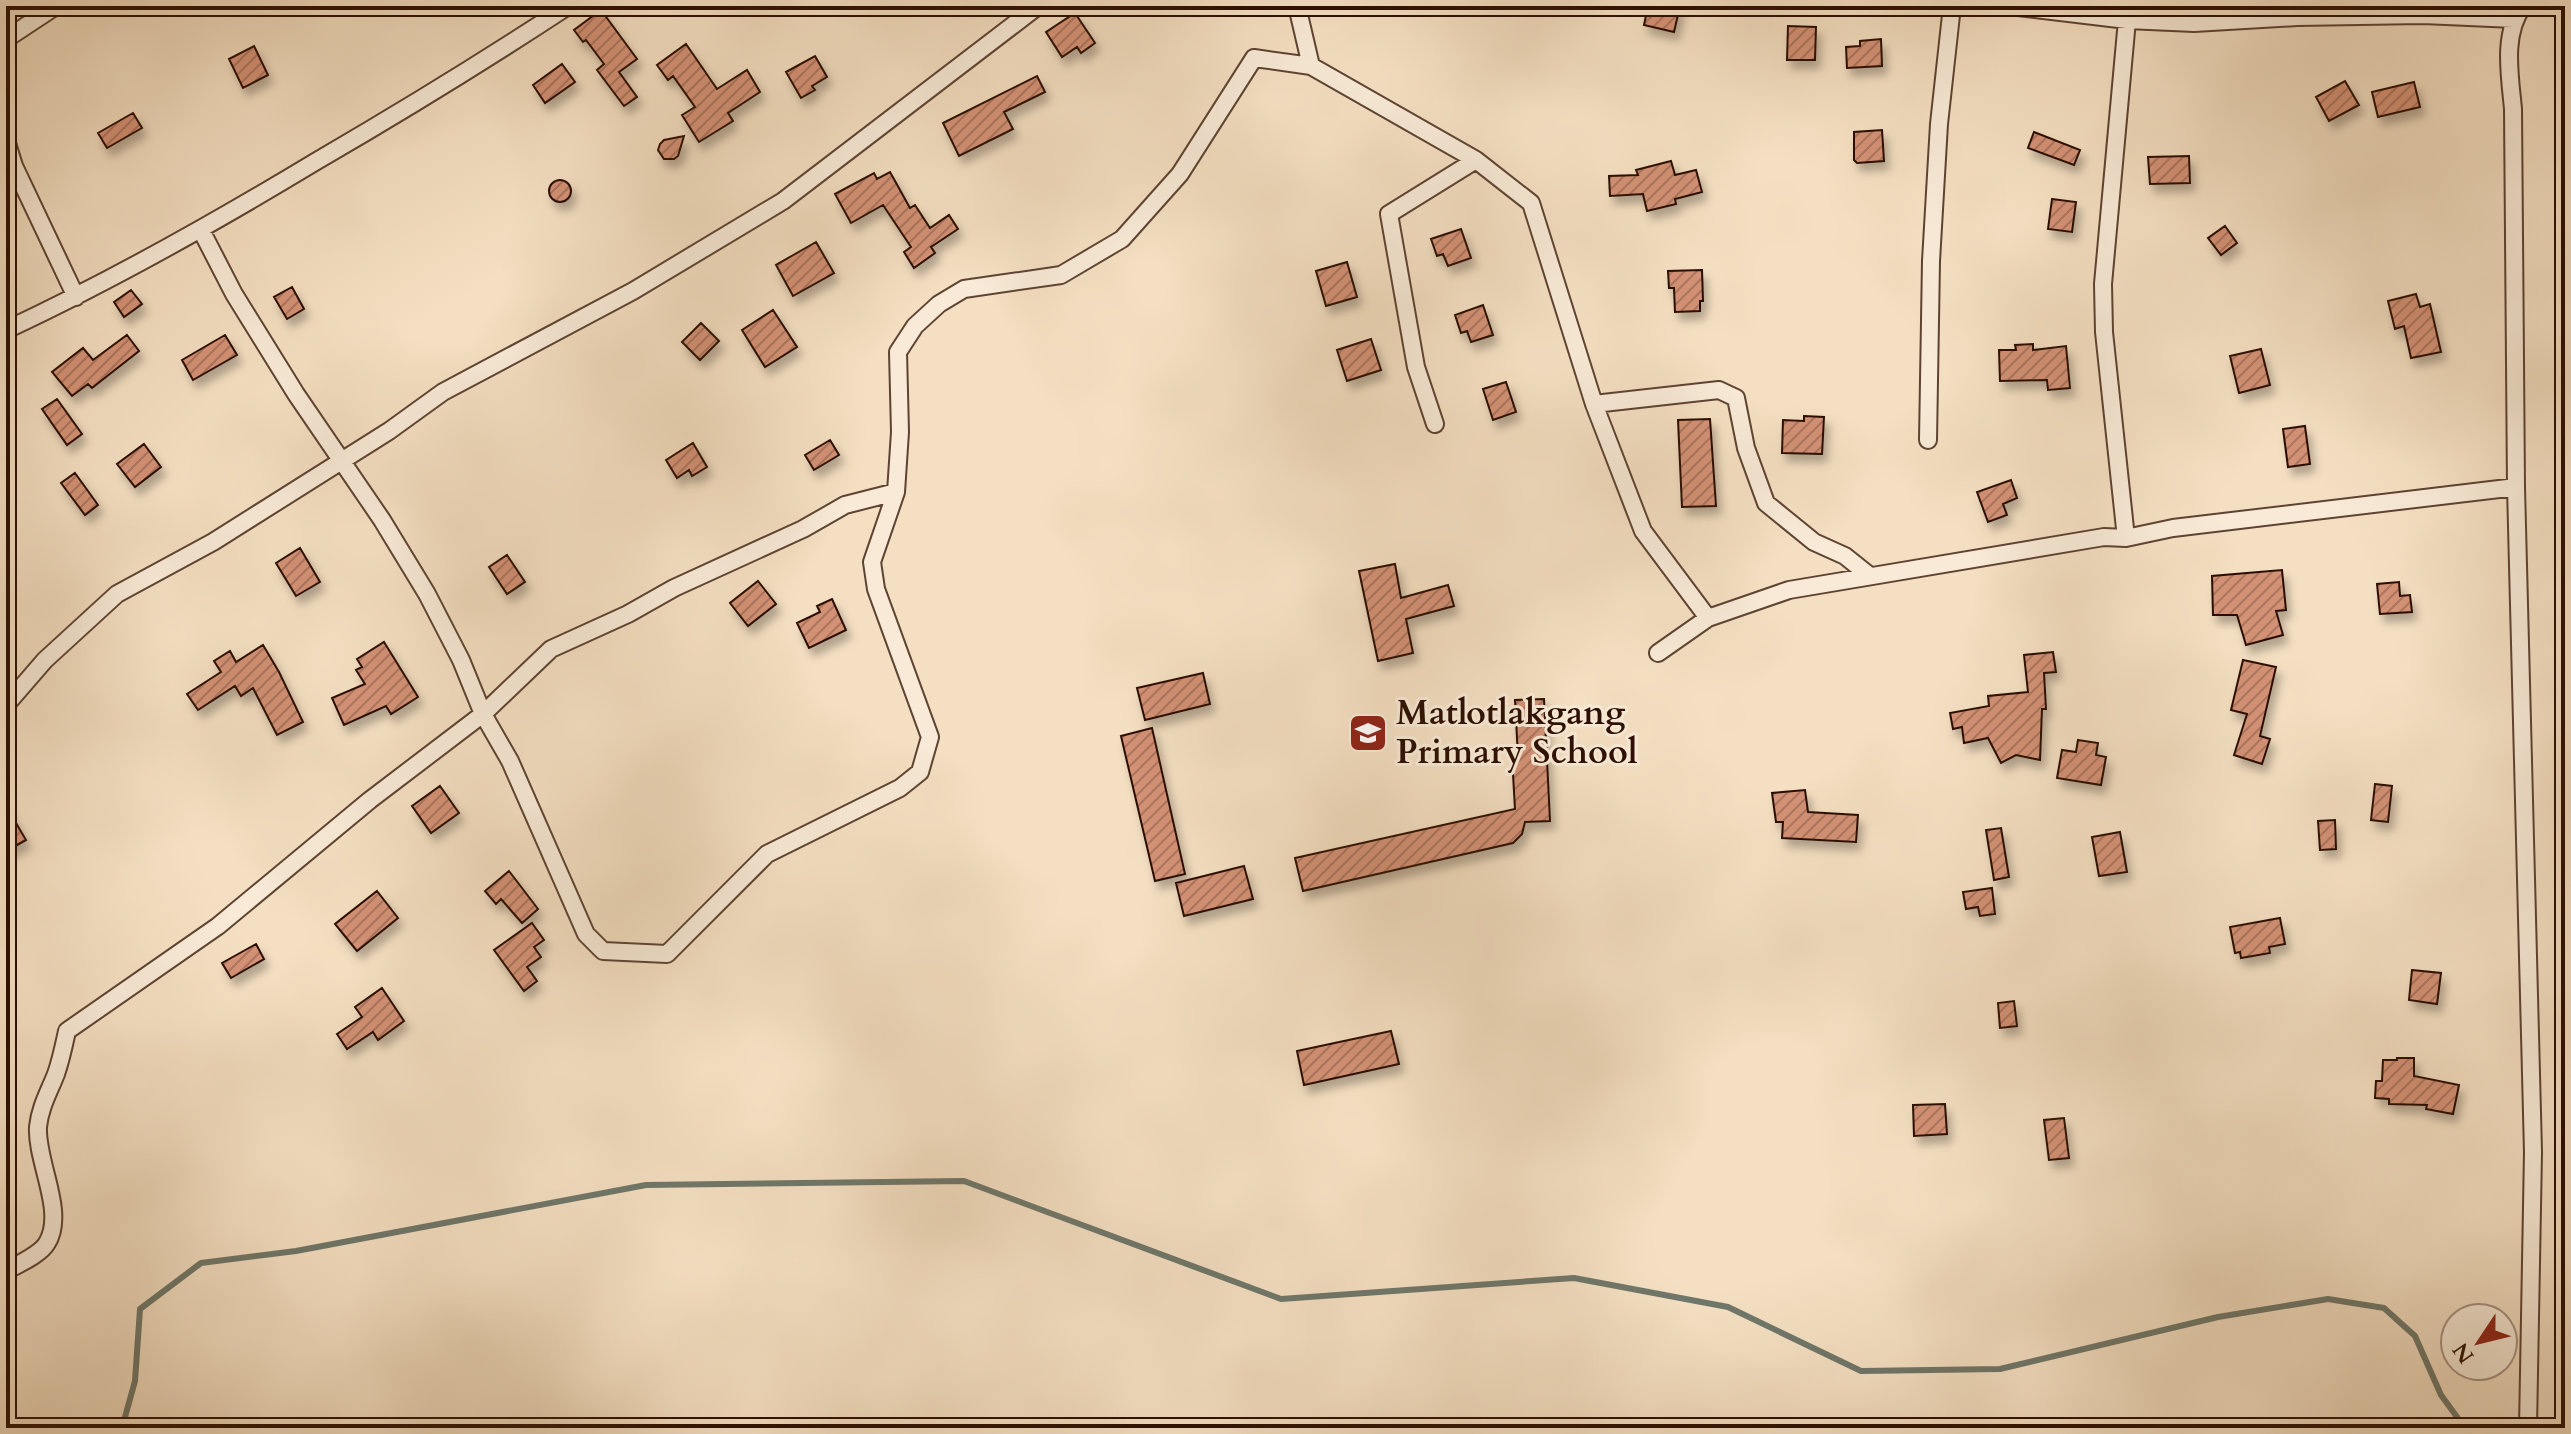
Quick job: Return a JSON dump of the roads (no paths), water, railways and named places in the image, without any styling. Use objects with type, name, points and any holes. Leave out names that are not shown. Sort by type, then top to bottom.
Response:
[{"type":"street","points":[[6,39],[56,6]]},
{"type":"street","points":[[6,330],[76,297],[201,230],[370,130],[568,6]]},
{"type":"street","points":[[6,705],[45,660],[117,594],[213,542],[389,431],[443,392],[633,291],[783,201],[1038,6]]},
{"type":"street","points":[[1297,6],[1311,66]]},
{"type":"street","points":[[1928,440],[1936,169],[1952,6]]},
{"type":"street","points":[[2010,6],[2127,20],[2194,23],[2297,17],[2518,12],[2509,66],[2513,109],[2516,487],[2533,1152],[2528,1428]]},
{"type":"street","points":[[2126,538],[2104,332],[2103,284],[2127,20]]},
{"type":"street","points":[[201,230],[234,294],[296,394],[427,594],[461,660],[483,714],[510,761],[586,934],[603,951],[667,954],[767,854],[900,788],[920,772],[930,737],[876,589],[872,562],[896,492],[900,432],[898,352],[915,326],[939,304],[964,289],[1061,275],[1122,239],[1180,174],[1254,58],[1311,66],[1476,160],[1531,203],[1594,404],[1643,531],[1708,618]]},
{"type":"street","points":[[6,140],[14,166],[76,297]]},
{"type":"street","points":[[1435,424],[1416,367],[1389,214],[1476,160]]},
{"type":"street","points":[[1594,404],[1719,390],[1736,398],[1746,448],[1766,503],[1814,542],[1845,556],[1870,576]]},
{"type":"street","points":[[1658,653],[1708,618],[1789,590],[2104,537],[2126,538],[2173,528],[2516,487]]},
{"type":"street","points":[[6,1271],[47,1245],[52,1229],[53,1208],[39,1149],[38,1126],[44,1099],[57,1072],[67,1031],[218,926],[370,800],[483,714],[551,649],[803,529],[845,505],[896,492]]},
{"type":"waterway","points":[[122,1428],[135,1381],[140,1309],[201,1263],[296,1251],[646,1185],[964,1181],[1281,1299],[1574,1278],[1728,1307],[1861,1371],[2000,1369],[2218,1317],[2328,1299],[2384,1308],[2415,1336],[2441,1395],[2465,1428]]},
{"type":"place","name":"Matlotlakgang Primary School","points":[[1368,733]]}]
